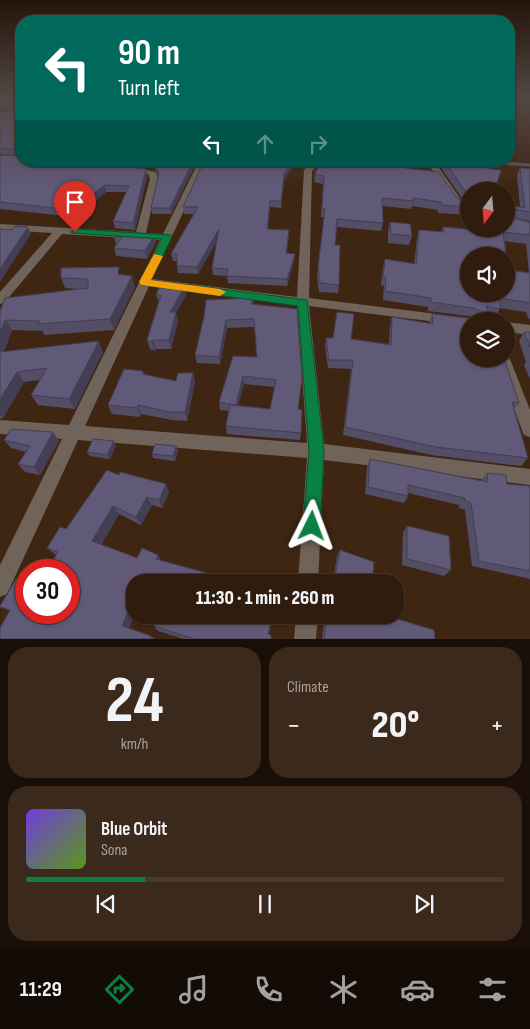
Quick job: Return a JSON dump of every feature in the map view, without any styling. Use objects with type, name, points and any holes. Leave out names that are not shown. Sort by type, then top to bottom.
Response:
[{"type":"street","points":[[0,588],[200,167]]},
{"type":"street","points":[[308,574],[316,451],[303,303],[308,170],[311,167]]},
{"type":"street","points":[[431,167],[460,203]]},
{"type":"street","points":[[120,168],[152,172],[154,179],[140,235]]},
{"type":"street","points":[[0,227],[168,237]]},
{"type":"street","points":[[0,300],[59,230]]},
{"type":"street","points":[[144,282],[460,321]]},
{"type":"street","points":[[515,328],[530,330]]},
{"type":"street","points":[[506,367],[530,430]]},
{"type":"street","points":[[0,427],[316,451],[530,477]]},
{"type":"street","points":[[305,639],[306,624]]},
{"type":"building","points":[[0,128],[15,128],[15,150],[0,148]]},
{"type":"building","points":[[0,155],[15,156],[15,167],[128,167],[146,169],[133,223],[113,221],[129,186],[105,185],[73,210],[0,202]]},
{"type":"building","points":[[156,167],[190,167],[170,208],[151,208],[159,173]]},
{"type":"building","points":[[201,167],[288,167],[284,174],[281,201],[270,201],[267,229],[289,230],[286,253],[295,254],[287,279],[227,276],[228,269],[212,268],[219,229],[197,267],[177,266],[177,254],[171,254],[198,207],[183,207]]},
{"type":"building","points":[[318,167],[406,167],[439,172],[460,200],[460,206],[441,205],[441,202],[413,198],[413,201],[382,198],[383,223],[337,219],[335,245],[340,245],[339,285],[320,283],[318,268],[325,209],[322,209],[324,176],[315,174]]},
{"type":"building","points":[[448,167],[479,167],[501,170],[498,182],[460,182],[460,184]]},
{"type":"building","points":[[520,168],[530,169],[530,212],[515,209],[515,206],[525,208]]},
{"type":"building","points":[[515,219],[530,222],[530,235],[515,233]]},
{"type":"building","points":[[390,222],[410,224],[412,236],[391,234]]},
{"type":"building","points":[[15,226],[28,227],[0,269],[0,229],[12,230]]},
{"type":"building","points":[[443,227],[460,229],[460,238],[504,238],[505,247],[460,247],[460,302],[500,302],[500,309],[486,306],[488,312],[480,312],[473,308],[431,302],[431,298],[385,291],[386,277],[383,277],[385,259],[416,264],[419,230],[444,232]]},
{"type":"building","points":[[115,232],[155,234],[145,251],[114,248],[122,237],[114,236]]},
{"type":"building","points":[[119,267],[118,274],[132,276],[110,319],[38,324],[40,321],[5,320],[0,333],[0,311],[5,298],[88,288],[88,279],[61,278],[61,268]]},
{"type":"building","points":[[515,271],[530,273],[530,303],[515,300]]},
{"type":"building","points":[[163,282],[185,286],[170,312],[176,312],[169,340],[153,340],[152,342],[147,340],[161,295],[156,294]]},
{"type":"building","points":[[253,298],[251,304],[297,309],[302,379],[298,409],[302,410],[301,433],[226,426],[230,405],[270,409],[276,380],[243,376],[236,405],[219,402],[233,356],[257,357],[254,319],[226,320],[219,357],[195,355],[206,300]]},
{"type":"building","points":[[337,312],[354,314],[351,339],[391,345],[392,317],[433,324],[432,314],[460,317],[460,367],[507,367],[519,403],[512,402],[528,458],[436,447],[345,427],[353,360],[329,360],[326,338],[333,338]]},
{"type":"building","points":[[524,332],[530,332],[530,347]]},
{"type":"building","points":[[99,341],[69,399],[31,395],[47,368],[17,372],[0,399],[0,352]]},
{"type":"building","points":[[124,369],[143,371],[142,374],[176,381],[178,373],[193,373],[185,412],[170,412],[138,405],[137,408],[108,405]]},
{"type":"building","points":[[11,429],[53,432],[34,467],[18,464],[30,446],[4,440]]},
{"type":"building","points":[[93,439],[114,441],[107,455],[87,452]]},
{"type":"building","points":[[155,444],[176,446],[173,456],[152,454]]},
{"type":"building","points":[[370,459],[488,482],[487,473],[506,475],[507,484],[530,486],[530,571],[479,561],[471,503],[465,501],[465,498],[408,485],[408,496],[368,487]]},
{"type":"building","points":[[107,470],[119,475],[120,472],[166,484],[159,500],[147,497],[136,517],[113,506],[92,541],[137,558],[142,548],[158,555],[156,559],[210,574],[126,574],[126,616],[122,626],[151,636],[150,639],[0,639],[0,628],[10,610],[0,606],[15,581],[15,624],[80,624],[80,559],[54,559],[58,552],[47,548],[60,527],[66,529]]},
{"type":"building","points":[[407,526],[449,536],[451,570],[407,559]]},
{"type":"building","points":[[340,550],[374,562],[373,574],[336,574]]},
{"type":"building","points":[[404,621],[434,630],[435,639],[324,639],[326,624],[404,624]]},
{"type":"building","points":[[155,624],[270,624],[268,634],[271,635],[271,639],[194,639],[154,626]]},
{"type":"waterway","points":[[515,164],[530,165]]},
{"type":"slow traffic","points":[[158,256],[144,282],[220,292]]},
{"type":"route","points":[[75,232],[168,237],[144,282],[303,303],[316,451],[312,526]]}]
